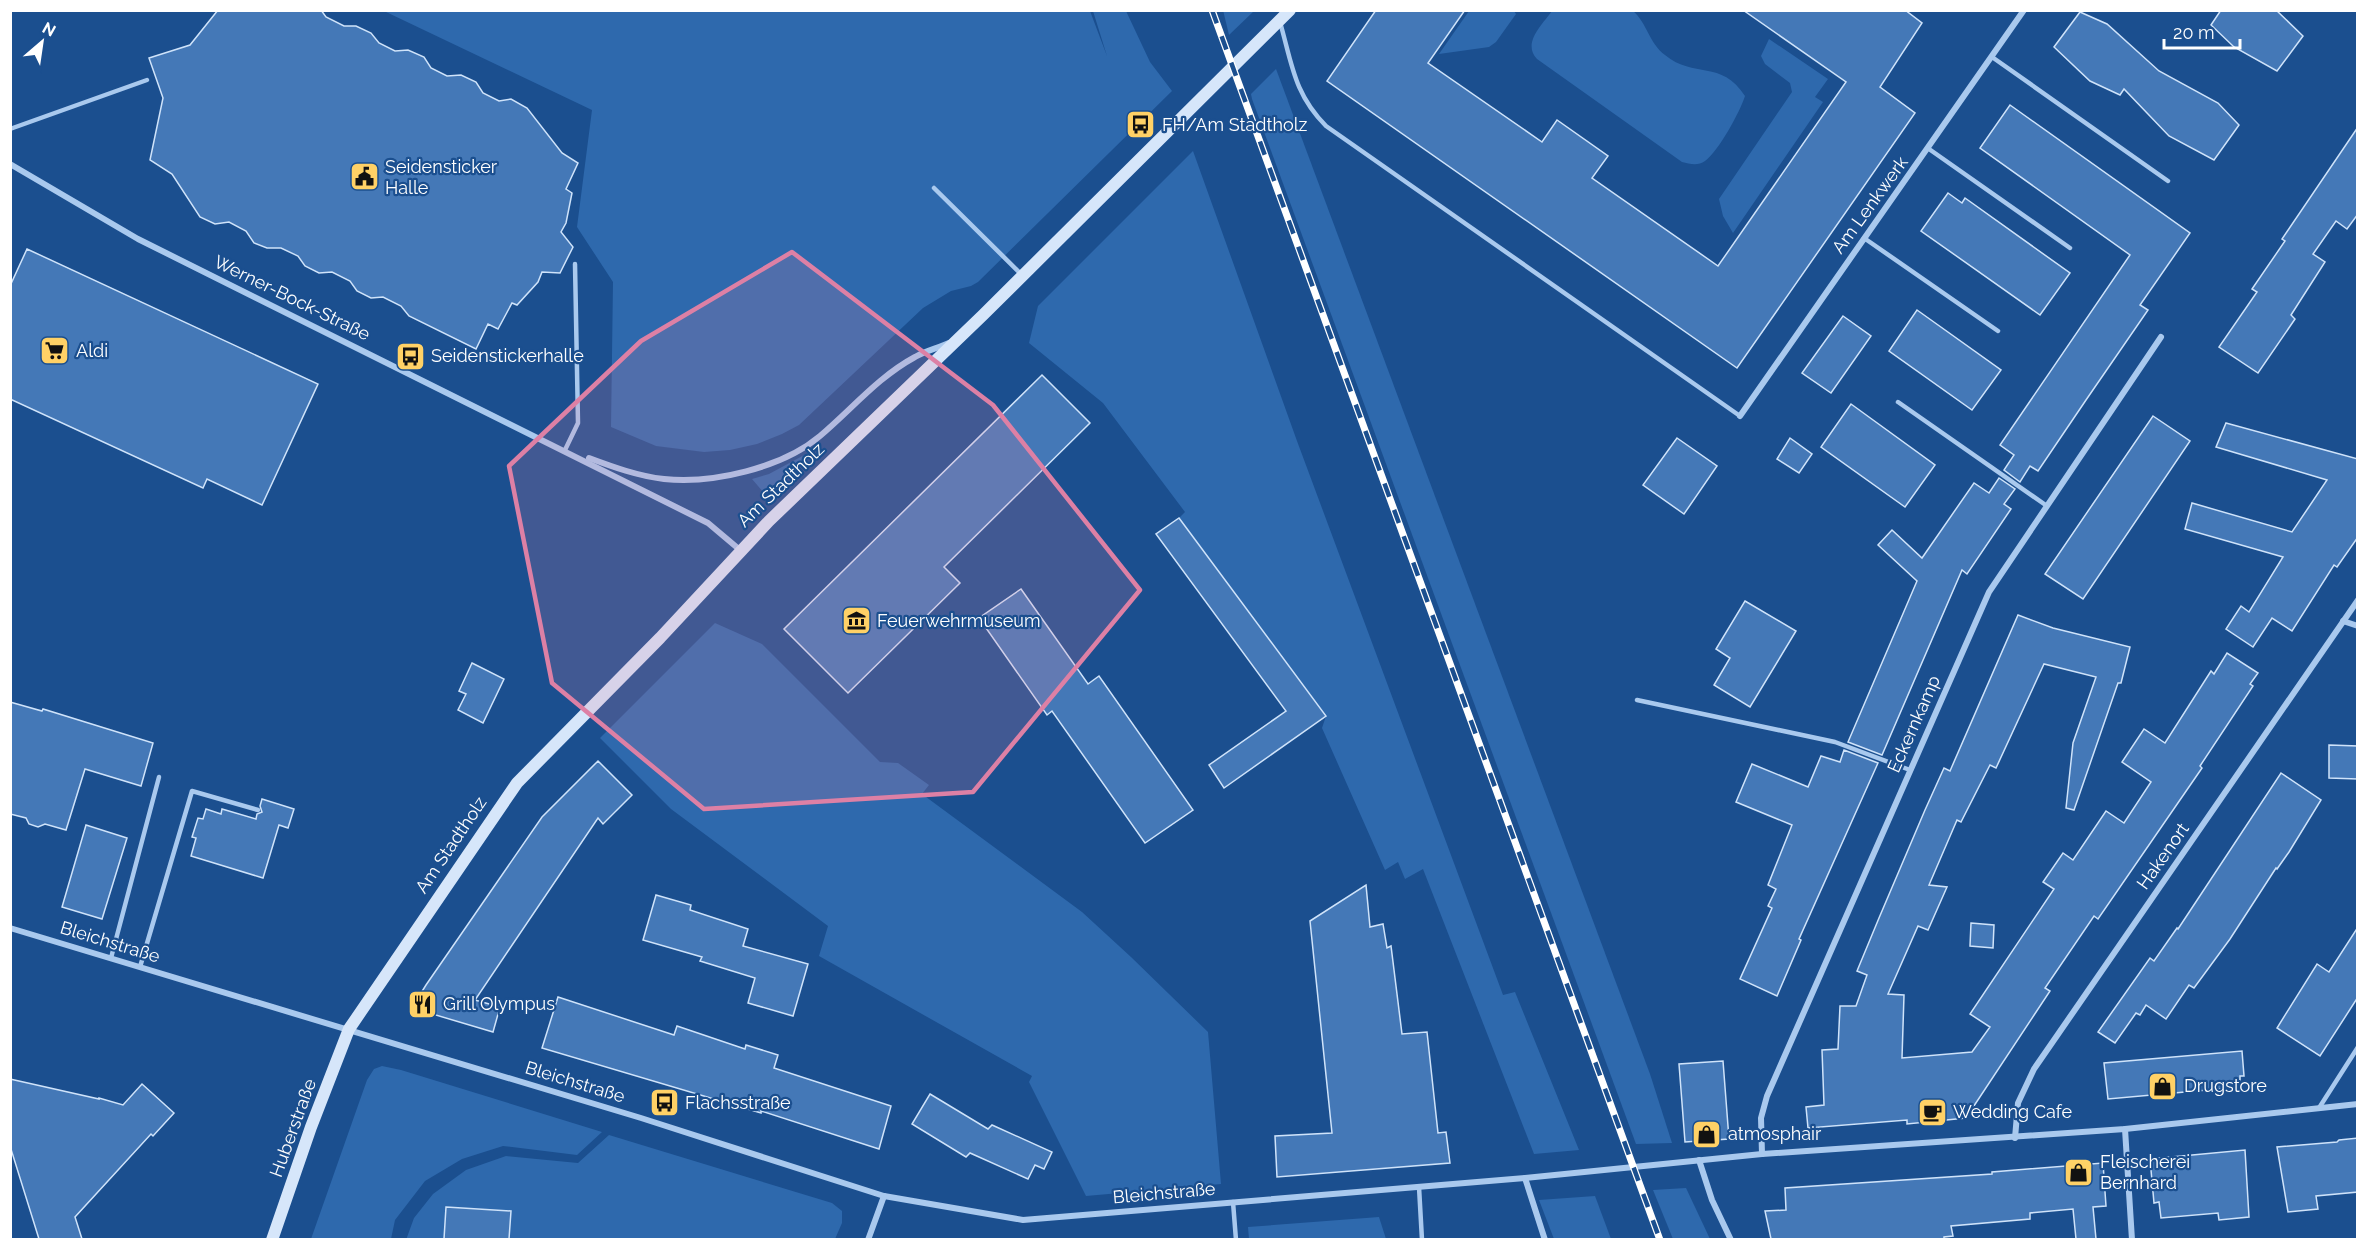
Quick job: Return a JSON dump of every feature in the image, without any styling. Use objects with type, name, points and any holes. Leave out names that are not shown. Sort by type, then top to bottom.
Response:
[{"type":"main road","name":"Am Stadtholz","points":[[349,1029],[517,783],[660,638],[740,550],[958,340],[1290,10]]},
{"type":"main road","name":"Huberstraße","points":[[272,1239],[311,1127],[349,1029]]},
{"type":"street","name":"Am Lenkwerk","points":[[1740,416],[1929,149],[2024,10]]},
{"type":"street","name":"Werner-Bock-Straße","points":[[10,164],[138,239],[708,523],[740,550]]},
{"type":"street","name":"Eckernkamp","points":[[1762,1154],[1761,1118],[1767,1096],[1989,592],[2161,337]]},
{"type":"street","name":"Werner-Bock-Straße","points":[[565,450],[609,466],[664,479],[707,478],[744,471],[805,447],[885,376],[916,355],[958,340]]},
{"type":"street","name":"Hakenort","points":[[2015,1138],[2018,1103],[2034,1069],[2358,600]]},
{"type":"street","points":[[2343,621],[2358,626]]},
{"type":"street","name":"Bleichstraße","points":[[10,928],[641,1118],[884,1196],[1023,1220],[1525,1178],[1762,1154],[2125,1129],[2358,1104]]},
{"type":"street","points":[[2125,1129],[2132,1239]]},
{"type":"street","points":[[1699,1160],[1712,1200],[1731,1239]]},
{"type":"street","points":[[1525,1178],[1545,1239]]},
{"type":"street","points":[[868,1239],[884,1196]]},
{"type":"lane","points":[[1280,21],[1299,89],[1310,110],[1326,126],[1740,416]]},
{"type":"lane","points":[[1992,57],[2168,181]]},
{"type":"lane","points":[[10,129],[147,80]]},
{"type":"lane","points":[[1929,149],[2070,248]]},
{"type":"lane","points":[[934,188],[1023,276]]},
{"type":"lane","points":[[1864,238],[1998,331]]},
{"type":"lane","points":[[565,450],[578,423],[575,264]]},
{"type":"lane","points":[[1898,402],[2047,506]]},
{"type":"lane","points":[[1637,700],[1835,742],[1910,770]]},
{"type":"lane","points":[[111,958],[159,777]]},
{"type":"lane","points":[[140,967],[192,791],[258,810]]},
{"type":"lane","points":[[2319,1108],[2358,1047]]},
{"type":"lane","points":[[1419,1187],[1422,1239]]},
{"type":"lane","points":[[1233,1202],[1236,1239]]},
{"type":"highlighted area","points":[[792,252],[993,405],[1140,590],[973,792],[704,809],[552,683],[509,466],[641,341]]},
{"type":"shaded area","points":[[1223,10],[1254,10],[1254,11],[1229,35]]},
{"type":"shaded area","points":[[384,11],[1090,11],[1107,56],[1093,11],[1126,11],[1150,62],[1172,91],[978,282],[951,291],[923,308],[799,425],[757,444],[730,450],[704,452],[656,446],[611,427],[613,282],[577,227],[592,110]]},
{"type":"shaded area","points":[[1469,11],[1514,11],[1516,14],[1496,42],[1489,47],[1439,54]]},
{"type":"shaded area","points":[[1552,11],[1633,11],[1642,21],[1655,45],[1665,55],[1686,66],[1717,73],[1736,85],[1745,96],[1728,131],[1710,156],[1700,164],[1682,162],[1537,59],[1533,53],[1533,40]]},
{"type":"shaded area","points":[[1769,39],[1828,79],[1815,97],[1823,102],[1733,233],[1723,216],[1719,199],[1792,92],[1790,83],[1765,64],[1761,56]]},
{"type":"shaded area","points":[[1276,69],[1650,1074],[1672,1143],[1636,1144],[1252,99],[1251,94]]},
{"type":"shaded area","points":[[1193,151],[1297,441],[1503,995],[1515,992],[1579,1150],[1534,1154],[1423,869],[1405,879],[1398,862],[1385,870],[1322,728],[1326,716],[1179,518],[1185,512],[1103,403],[1029,343],[1038,306]]},
{"type":"shaded area","points":[[806,454],[809,457],[764,493],[752,479],[769,474]]},
{"type":"shaded area","points":[[715,623],[762,644],[880,762],[898,763],[929,785],[922,794],[1082,912],[1208,1032],[1221,1184],[1086,1196],[1029,1082],[1032,1076],[819,956],[828,926],[671,809],[600,738]]},
{"type":"shaded area","points":[[382,1066],[602,1132],[577,1155],[503,1146],[462,1159],[425,1181],[395,1220],[391,1239],[311,1239],[367,1080],[374,1069]]},
{"type":"shaded area","points":[[609,1135],[832,1203],[842,1211],[842,1223],[835,1239],[509,1240],[510,1211],[446,1207],[444,1239],[406,1240],[414,1218],[433,1194],[466,1170],[506,1156],[578,1163]]},
{"type":"shaded area","points":[[1686,1188],[1710,1239],[1673,1239],[1653,1190]]},
{"type":"shaded area","points":[[1595,1196],[1611,1239],[1554,1239],[1539,1200]]},
{"type":"shaded area","points":[[1379,1217],[1386,1239],[1249,1239],[1248,1227]]},
{"type":"building","name":"Seidensticker Halle","points":[[218,10],[321,10],[326,17],[344,26],[356,26],[371,33],[379,43],[395,51],[408,50],[424,57],[431,68],[447,76],[461,75],[476,82],[483,93],[499,101],[511,99],[527,108],[562,153],[578,163],[566,189],[572,193],[566,223],[561,232],[573,247],[560,273],[542,272],[538,282],[517,305],[512,303],[498,329],[488,324],[476,349],[409,316],[401,306],[383,297],[371,298],[357,291],[350,281],[332,272],[319,273],[305,266],[298,256],[281,248],[267,248],[254,243],[246,231],[229,222],[215,224],[200,217],[172,174],[150,160],[163,98],[149,58],[190,45]]},
{"type":"building","points":[[1376,10],[1465,10],[1428,63],[1542,142],[1557,120],[1608,156],[1592,178],[1718,266],[1846,82],[1743,10],[1905,10],[1922,23],[1880,87],[1915,113],[1737,368],[1327,81]]},
{"type":"building","points":[[2221,10],[2276,10],[2303,36],[2277,71],[2234,47],[2211,25]]},
{"type":"building","points":[[2080,12],[2107,24],[2159,71],[2218,103],[2239,125],[2214,160],[2169,136],[2124,89],[2120,95],[2090,81],[2054,47]]},
{"type":"building","points":[[2010,105],[2190,233],[2140,305],[2148,310],[2038,471],[2030,466],[2020,482],[2004,470],[2014,455],[2000,445],[2130,255],[1980,148]]},
{"type":"building","points":[[2358,127],[2358,214],[2347,229],[2336,221],[2313,254],[2325,262],[2291,315],[2295,319],[2258,373],[2219,347],[2257,292],[2252,289],[2285,241],[2282,239]]},
{"type":"building","points":[[1948,193],[1962,203],[1965,198],[2070,273],[2040,315],[1921,231]]},
{"type":"building","points":[[27,249],[318,384],[262,505],[207,479],[203,488],[10,399],[10,286]]},
{"type":"building","points":[[1917,310],[2001,370],[1972,410],[1889,351]]},
{"type":"building","points":[[1843,316],[1871,336],[1831,393],[1802,373]]},
{"type":"building","points":[[1042,375],[1090,423],[944,567],[960,583],[848,693],[784,629]]},
{"type":"building","points":[[1851,404],[1935,465],[1905,507],[1821,447]]},
{"type":"building","points":[[2153,416],[2190,441],[2083,599],[2045,574]]},
{"type":"building","points":[[2226,423],[2358,459],[2358,537],[2337,567],[2334,565],[2292,631],[2272,618],[2253,647],[2226,629],[2241,606],[2249,612],[2283,557],[2185,529],[2192,503],[2292,532],[2327,480],[2216,447]]},
{"type":"building","points":[[1677,438],[1717,466],[1684,514],[1643,485]]},
{"type":"building","points":[[1790,438],[1812,454],[1799,473],[1777,459]]},
{"type":"building","points":[[1999,478],[2015,489],[2004,504],[2011,509],[1967,574],[1962,570],[1882,755],[1848,742],[1917,581],[1878,545],[1892,530],[1922,558],[1974,483],[1989,493]]},
{"type":"building","points":[[1179,518],[1326,716],[1224,788],[1209,765],[1286,711],[1156,534]]},
{"type":"building","points":[[1021,589],[1088,684],[1099,676],[1193,810],[1145,843],[1052,711],[1047,715],[979,618]]},
{"type":"building","points":[[1745,601],[1796,631],[1750,707],[1714,685],[1730,658],[1716,649]]},
{"type":"building","points":[[2018,615],[2053,628],[2130,647],[2121,683],[2118,683],[2074,810],[2066,808],[2073,743],[2096,677],[2044,664],[1996,768],[1990,765],[1961,822],[1957,820],[1929,885],[1947,887],[1928,930],[1918,926],[1888,994],[1904,995],[1902,1058],[1972,1052],[1990,1027],[1970,1014],[2054,889],[2043,882],[2063,853],[2073,860],[2106,811],[2124,823],[2151,782],[2122,762],[2144,729],[2165,743],[2211,671],[2214,674],[2227,653],[2258,673],[2250,684],[2253,686],[2200,766],[2202,768],[2098,919],[2094,916],[2045,988],[2050,991],[1966,1118],[1907,1124],[1907,1120],[1808,1128],[1806,1107],[1824,1105],[1822,1050],[1838,1049],[1840,1006],[1856,1006],[1867,975],[1857,971],[1925,810],[1944,768],[1950,771]]},
{"type":"building","points":[[472,663],[504,679],[483,723],[458,710],[466,694],[459,691]]},
{"type":"building","points":[[10,702],[42,711],[43,709],[153,743],[141,786],[85,769],[66,830],[45,824],[38,827],[29,824],[26,818],[10,814]]},
{"type":"building","points":[[2329,745],[2358,746],[2358,779],[2329,778]]},
{"type":"building","points":[[1844,750],[1878,763],[1799,939],[1801,940],[1777,996],[1740,979],[1772,908],[1768,906],[1776,889],[1768,885],[1792,825],[1736,802],[1752,764],[1808,787],[1821,756],[1840,762]]},
{"type":"building","points":[[598,761],[632,795],[603,824],[598,818],[475,1000],[500,1007],[493,1032],[419,1010],[416,1001],[426,985],[542,817]]},
{"type":"building","points":[[2281,773],[2321,800],[2230,939],[2194,988],[2189,985],[2166,1019],[2146,1005],[2140,1015],[2136,1013],[2115,1043],[2098,1032],[2150,958],[2154,961],[2178,929]]},
{"type":"building","points":[[262,799],[294,809],[288,828],[279,825],[263,878],[191,856],[196,838],[192,837],[198,818],[203,819],[206,809],[221,814],[222,809],[256,819],[257,814],[262,812],[260,806]]},
{"type":"building","points":[[86,825],[127,838],[102,919],[62,907]]},
{"type":"building","points":[[1366,885],[1370,927],[1383,924],[1387,948],[1391,946],[1402,1034],[1427,1032],[1438,1133],[1446,1132],[1450,1163],[1277,1177],[1275,1136],[1332,1133],[1310,921]]},
{"type":"building","points":[[656,895],[691,905],[690,910],[748,929],[743,946],[808,964],[793,1016],[748,1003],[755,978],[700,961],[702,957],[643,940]]},
{"type":"building","points":[[1971,923],[1994,925],[1993,948],[1970,946]]},
{"type":"building","points":[[2358,927],[2358,997],[2320,1056],[2277,1028],[2317,964],[2329,972]]},
{"type":"building","points":[[558,997],[674,1035],[677,1026],[745,1049],[746,1045],[778,1055],[774,1068],[891,1106],[879,1149],[761,1111],[761,1113],[542,1048]]},
{"type":"building","points":[[2242,1051],[2244,1076],[2240,1076],[2240,1087],[2108,1099],[2104,1063]]},
{"type":"building","points":[[1723,1061],[1729,1139],[1685,1142],[1679,1064]]},
{"type":"building","points":[[10,1079],[123,1105],[142,1084],[174,1113],[153,1136],[151,1134],[75,1217],[82,1239],[39,1239],[10,1146]]},
{"type":"building","points":[[930,1094],[988,1129],[992,1125],[1052,1152],[1044,1169],[1035,1165],[1028,1179],[970,1153],[966,1157],[912,1124]]},
{"type":"building","points":[[2358,1138],[2358,1192],[2316,1196],[2318,1209],[2288,1212],[2277,1147]]},
{"type":"building","points":[[2245,1150],[2249,1217],[2219,1220],[2218,1213],[2161,1218],[2159,1202],[2154,1203],[2150,1159]]},
{"type":"building","points":[[2103,1163],[2106,1206],[2093,1207],[2096,1239],[2076,1239],[2073,1209],[2030,1213],[2030,1219],[1951,1226],[1953,1236],[1944,1237],[1944,1239],[1771,1239],[1765,1211],[1786,1210],[1785,1188],[1992,1174],[1992,1172]]},
{"type":"building","points":[[446,1207],[511,1211],[509,1239],[444,1239]]},
{"type":"railway","points":[[1212,10],[1660,1240]]},
{"type":"place","name":"FH/Am Stadtholz","points":[[1141,125]]},
{"type":"place","name":"Seidensticker Halle","points":[[364,177]]},
{"type":"place","name":"Aldi","points":[[55,351]]},
{"type":"place","name":"Seidenstickerhalle","points":[[410,356]]},
{"type":"place","name":"Feuerwehrmuseum","points":[[856,621]]},
{"type":"place","name":"Grill Olympus","points":[[422,1004]]},
{"type":"place","name":"Drugstore","points":[[2163,1086]]},
{"type":"place","name":"Flachsstraße","points":[[664,1103]]},
{"type":"place","name":"Wedding Cafe","points":[[1932,1112]]},
{"type":"place","name":"atmosphair","points":[[1707,1134]]},
{"type":"place","name":"Fleischerei Bernhard","points":[[2079,1172]]}]
